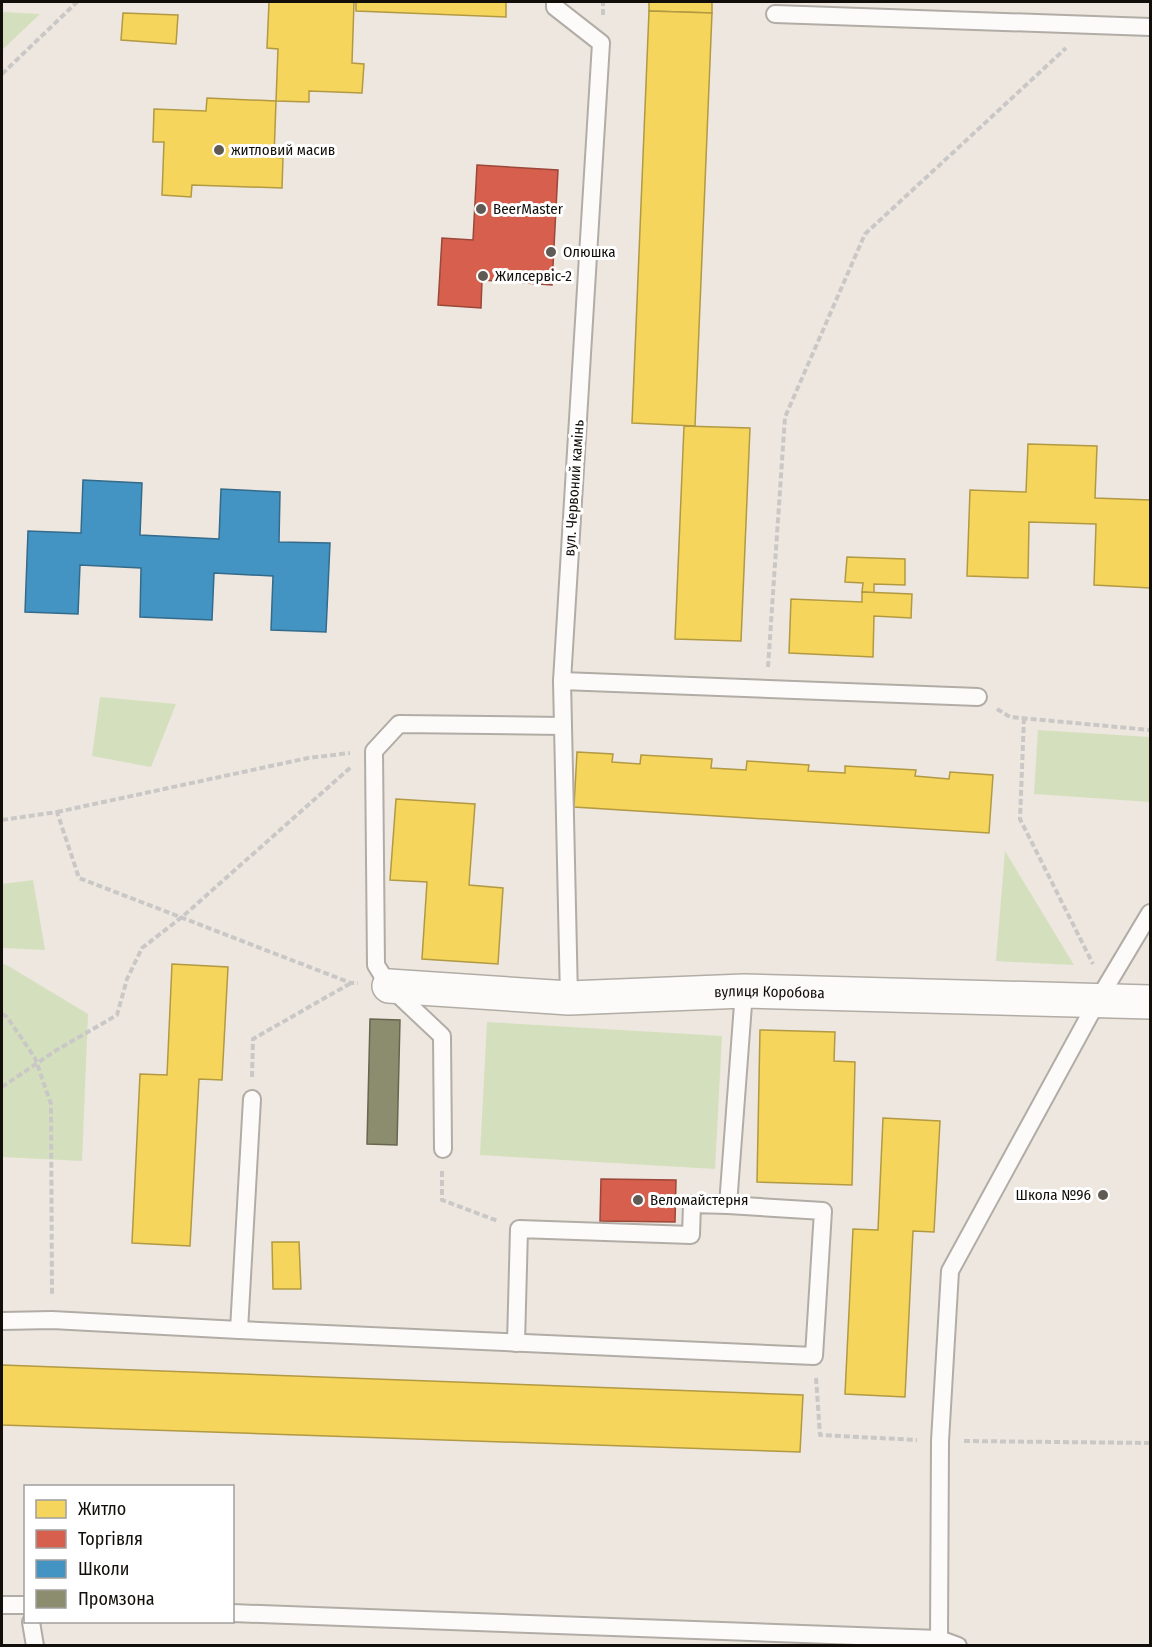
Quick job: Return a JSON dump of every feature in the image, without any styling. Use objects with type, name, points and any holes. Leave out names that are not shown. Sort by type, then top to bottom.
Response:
[{"type":"street","name":"вулиця Коробова","points":[[389,986],[569,999],[744,991],[1102,994],[1150,1002]]},
{"type":"lane","name":"вул. Червоний камінь","points":[[555,2],[555,7],[601,43],[562,681],[569,999]]},
{"type":"lane","points":[[775,14],[1150,27]]},
{"type":"lane","points":[[562,681],[978,697]]},
{"type":"lane","points":[[443,1149],[442,1036],[389,986],[376,965],[372,751],[399,724],[563,726]]},
{"type":"lane","points":[[939,1639],[940,1441],[950,1271],[1102,994],[1150,913]]},
{"type":"lane","points":[[728,1205],[744,991]]},
{"type":"lane","points":[[239,1330],[252,1099]]},
{"type":"lane","points":[[2,1321],[52,1320],[239,1330],[516,1343],[814,1356],[823,1211],[692,1204],[691,1235],[519,1229],[516,1343]]},
{"type":"lane","points":[[2,1605],[24,1605]]},
{"type":"lane","points":[[234,1612],[939,1639],[958,1646]]},
{"type":"lane","points":[[31,1623],[35,1646]]},
{"type":"path","points":[[2,74],[77,2]]},
{"type":"path","points":[[766,689],[785,417],[865,234],[1091,25]]},
{"type":"path","points":[[978,697],[1010,717],[1150,730]]},
{"type":"path","points":[[1024,718],[1020,819],[1102,994]]},
{"type":"path","points":[[2,820],[57,812],[308,758],[372,751]]},
{"type":"path","points":[[2,1088],[55,1051],[117,1015],[126,979],[142,948],[182,917],[372,751]]},
{"type":"path","points":[[57,812],[79,878],[351,982],[389,986]]},
{"type":"path","points":[[252,1099],[253,1040],[351,982]]},
{"type":"path","points":[[2,1014],[7,1017],[37,1063],[51,1104],[52,1320]]},
{"type":"path","points":[[443,1149],[442,1200],[519,1229]]},
{"type":"green space","points":[[2,12],[40,14],[2,50]]},
{"type":"green space","points":[[100,697],[176,704],[151,767],[92,756]]},
{"type":"green space","points":[[1038,730],[1150,737],[1150,802],[1034,794]]},
{"type":"green space","points":[[1005,851],[1074,965],[996,961]]},
{"type":"green space","points":[[33,880],[45,950],[2,948],[2,884]]},
{"type":"green space","points":[[2,963],[88,1014],[82,1161],[2,1157]]},
{"type":"green space","points":[[487,1022],[722,1036],[715,1169],[480,1155]]},
{"type":"building: Житло","name":"житловий масив","points":[[269,2],[354,2],[352,63],[364,64],[362,93],[309,91],[309,102],[276,101],[278,49],[267,48]]},
{"type":"building: Житло","points":[[356,2],[506,2],[506,17],[356,11]]},
{"type":"building: Житло","points":[[649,2],[712,2],[712,13],[649,11]]},
{"type":"building: Житло","points":[[649,11],[712,13],[695,426],[632,423]]},
{"type":"building: Житло","points":[[123,13],[178,15],[176,44],[121,40]]},
{"type":"building: Житло","name":"житловий масив","points":[[207,98],[276,101],[274,157],[283,158],[282,188],[192,185],[191,197],[162,195],[164,142],[153,142],[154,109],[206,111]]},
{"type":"building: Житло","points":[[684,426],[750,428],[741,641],[675,639]]},
{"type":"building: Житло","points":[[1028,444],[1097,446],[1095,498],[1150,500],[1150,588],[1094,585],[1096,524],[1029,522],[1028,578],[967,576],[970,490],[1026,492]]},
{"type":"building: Житло","points":[[847,557],[905,559],[905,585],[874,584],[874,593],[862,592],[863,583],[845,582]]},
{"type":"building: Житло","points":[[862,592],[912,594],[911,618],[874,616],[873,657],[789,653],[791,599],[862,602]]},
{"type":"building: Житло","points":[[577,752],[613,754],[612,762],[640,764],[641,755],[712,759],[711,768],[746,770],[747,761],[809,765],[808,771],[845,773],[845,766],[916,770],[915,776],[949,779],[950,772],[993,775],[989,833],[574,807]]},
{"type":"building: Житло","points":[[396,799],[475,804],[469,885],[503,888],[498,964],[422,959],[427,882],[390,880]]},
{"type":"building: Житло","points":[[172,964],[228,967],[222,1080],[199,1079],[190,1246],[132,1243],[140,1074],[167,1075]]},
{"type":"building: Житло","points":[[760,1030],[835,1032],[834,1061],[855,1062],[852,1185],[757,1182]]},
{"type":"building: Житло","points":[[883,1118],[940,1121],[934,1232],[913,1231],[905,1397],[845,1394],[853,1229],[878,1230]]},
{"type":"building: Житло","points":[[272,1242],[299,1242],[301,1289],[273,1289]]},
{"type":"building: Житло","points":[[2,1365],[803,1395],[800,1452],[2,1425]]},
{"type":"building: Торгівля","points":[[477,165],[558,170],[552,285],[482,280],[481,308],[438,305],[442,238],[473,240]]},
{"type":"building: Торгівля","name":"Веломайстерня","points":[[601,1179],[676,1180],[675,1222],[600,1221]]},
{"type":"building: Школи","points":[[83,480],[142,483],[140,535],[219,539],[221,489],[280,492],[279,542],[330,543],[326,632],[271,630],[273,576],[214,573],[212,620],[140,617],[141,568],[80,565],[78,614],[25,612],[28,531],[81,533]]},
{"type":"building: Промзона","points":[[370,1019],[400,1020],[397,1145],[367,1144]]},
{"type":"place","name":"житловий масив","points":[[219,150]]},
{"type":"place","name":"BeerMaster","points":[[481,209]]},
{"type":"place","name":"Олюшка","points":[[551,252]]},
{"type":"place","name":"Жилсервіс-2","points":[[483,276]]},
{"type":"place","name":"Школа №96","points":[[1103,1195]]},
{"type":"place","name":"Веломайстерня","points":[[638,1200]]}]
